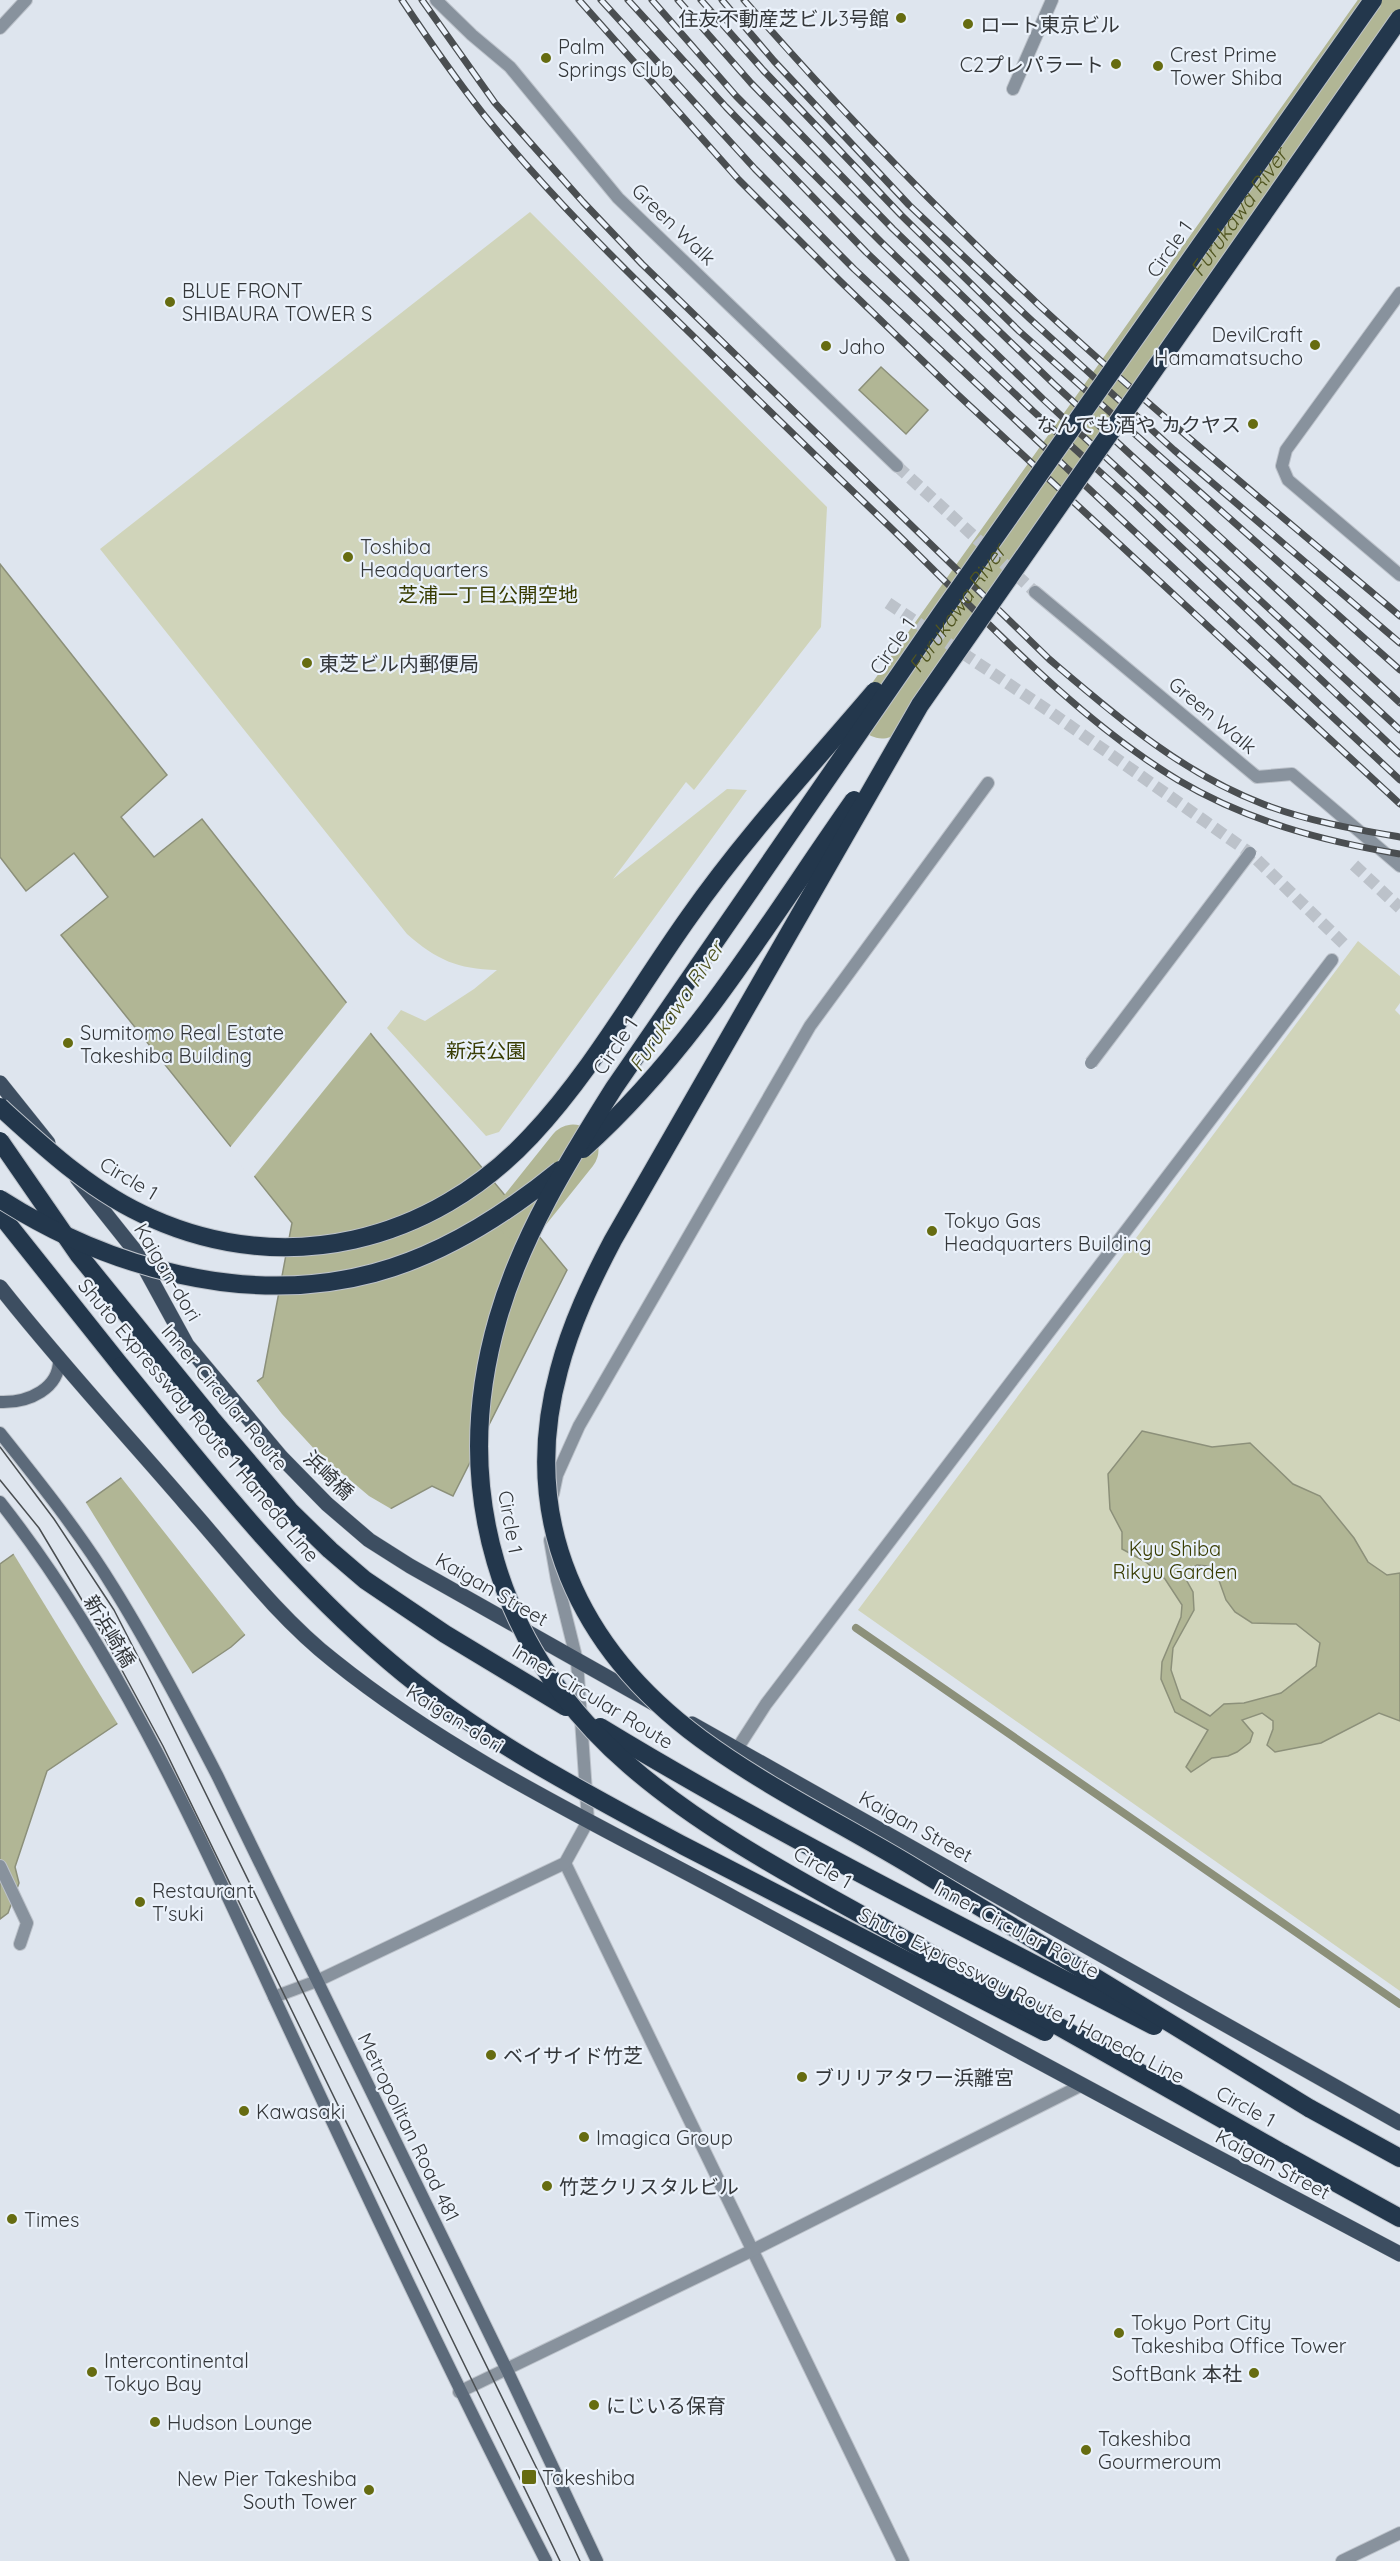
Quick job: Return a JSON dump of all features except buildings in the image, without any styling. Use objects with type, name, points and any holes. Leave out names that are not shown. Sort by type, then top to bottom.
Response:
[{"type":"highway","name":"Circle 1","points":[[1282,2152],[805,1883],[742,1845],[661,1792],[594,1732],[563,1697],[541,1665],[508,1604],[489,1539],[480,1465],[481,1420],[484,1385],[502,1308],[523,1251],[543,1208],[573,1154],[625,1071],[941,614],[1372,0]]},
{"type":"highway","points":[[920,705],[1400,18]]},
{"type":"highway","name":"Circle 1","points":[[0,1107],[57,1158],[88,1182],[148,1217],[199,1236],[250,1246],[317,1247],[363,1238],[419,1217],[477,1183],[506,1160],[549,1115],[723,872],[756,830],[941,614]]},
{"type":"highway","name":"Circle 1","points":[[920,705],[613,1240],[577,1315],[558,1371],[548,1426],[549,1493],[560,1554],[578,1601],[619,1662],[655,1701],[701,1739],[1310,2108]]},
{"type":"highway","name":"Shuto Expressway Route 1 Haneda Line","points":[[0,1199],[51,1228],[120,1257],[184,1275],[246,1284],[318,1283],[375,1273],[435,1250],[470,1232],[531,1194],[602,1132],[645,1086],[686,1037],[726,982],[920,705]]},
{"type":"highway","name":"Inner Circular Route","points":[[0,1141],[78,1254],[211,1418],[291,1512],[365,1580],[445,1634],[654,1760],[905,1896],[1310,2108]]},
{"type":"highway","name":"Shuto Expressway Route 1 Haneda Line","points":[[0,1214],[149,1400],[266,1539],[345,1622],[438,1700],[529,1761],[587,1794],[809,1912],[1282,2152]]},
{"type":"highway","points":[[1310,2108],[1400,2158]]},
{"type":"highway","points":[[1282,2152],[1400,2218]]},
{"type":"main road","name":"Kaigan-dori","points":[[0,1083],[136,1252],[187,1345],[231,1398]]},
{"type":"main road","points":[[0,1287],[38,1335],[59,1357],[60,1369],[54,1383],[40,1393],[29,1398],[0,1402]]},
{"type":"main road","name":"Kaigan-dori","points":[[59,1357],[266,1595],[308,1639],[377,1693],[479,1760],[588,1821]]},
{"type":"main road","name":"浜崎橋","points":[[231,1398],[281,1457],[327,1504],[369,1540],[410,1566]]},
{"type":"main road","name":"新浜崎橋","points":[[0,1433],[58,1506],[112,1586],[184,1711]]},
{"type":"main road","name":"新浜崎橋","points":[[0,1502],[25,1533],[73,1606],[157,1752],[180,1794],[274,1997]]},
{"type":"main road","name":"Kaigan Street","points":[[410,1566],[1400,2123]]},
{"type":"main road","name":"Metropolitan Road 481","points":[[184,1711],[507,2370],[597,2561]]},
{"type":"main road","name":"Kaigan Street","points":[[588,1821],[1080,2086],[1400,2254]]},
{"type":"main road","points":[[274,1997],[459,2392],[546,2561]]},
{"type":"street","points":[[0,28],[26,0]]},
{"type":"street","name":"Green Walk","points":[[436,0],[510,67],[618,198],[897,466]]},
{"type":"street","points":[[1013,89],[1052,0]]},
{"type":"street","points":[[1400,292],[1395,308],[1286,450],[1282,466],[1288,480],[1400,575]]},
{"type":"street","name":"Green Walk","points":[[1035,592],[1257,777],[1292,774],[1400,866]]},
{"type":"street","points":[[274,1997],[317,1981],[565,1863],[588,1821],[578,1661],[556,1580],[548,1520],[557,1475],[579,1426],[810,1026],[988,783]]},
{"type":"street","points":[[1091,1063],[1250,853]]},
{"type":"street","points":[[737,1749],[766,1704],[1332,960]]},
{"type":"street","points":[[565,1863],[903,2561]]},
{"type":"street","points":[[0,1866],[27,1923],[20,1944]]},
{"type":"street","points":[[459,2392],[753,2250],[1080,2086]]},
{"type":"street","points":[[1347,2560],[1400,2533]]},
{"type":"green space","name":"芝浦一丁目公開空地","points":[[530,212],[827,507],[821,627],[694,790],[686,782],[613,879],[727,789],[747,790],[499,1132],[486,1136],[387,1028],[401,1010],[425,1021],[474,989],[497,970],[470,968],[438,957],[407,934],[100,549]]},
{"type":"green space","name":"Kyu Shiba Rikyu Garden","points":[[1358,941],[1400,976],[1400,1003],[1395,1010],[1400,1015],[1400,1991],[858,1610]]},
{"type":"shaded area","points":[[881,367],[928,410],[906,434],[859,390]]},
{"type":"shaded area","points":[[0,564],[167,775],[121,817],[154,857],[202,819],[375,1039],[567,1270],[453,1496],[432,1486],[377,1516],[231,1647],[47,1771],[15,1867],[19,1883],[8,1913],[0,1919],[0,1564],[263,1377],[292,1223],[61,935],[108,897],[74,853],[26,891],[0,857]]},
{"type":"shaded area","points":[[1142,1431],[1212,1447],[1250,1443],[1293,1484],[1320,1496],[1354,1538],[1368,1562],[1387,1575],[1400,1573],[1400,1721],[1379,1713],[1321,1743],[1275,1752],[1267,1745],[1273,1729],[1273,1721],[1262,1713],[1242,1720],[1253,1733],[1250,1742],[1237,1752],[1212,1758],[1191,1772],[1186,1767],[1208,1730],[1175,1712],[1161,1679],[1162,1662],[1181,1617],[1182,1605],[1165,1579],[1146,1562],[1122,1549],[1122,1532],[1110,1509],[1108,1474]],"holes":[[[1197,1565],[1208,1566],[1216,1572],[1226,1600],[1235,1612],[1252,1623],[1296,1624],[1320,1643],[1316,1666],[1281,1693],[1244,1703],[1224,1704],[1210,1716],[1181,1699],[1171,1670],[1173,1648],[1194,1610],[1193,1592],[1183,1574]]]},
{"type":"pier","points":[[348,1001],[372,1031],[252,1179],[228,1150]]},
{"type":"pier","points":[[255,1379],[282,1414],[317,1452],[369,1496],[393,1510],[378,1518],[247,1637],[120,1476]]},
{"type":"pier","points":[[85,1501],[194,1676],[119,1726],[13,1553]]},
{"type":"waterway","name":"Furukawa River","points":[[882,713],[1389,0]]},
{"type":"waterway","name":"Furukawa River","points":[[521,1215],[573,1150]]},
{"type":"waterway","points":[[856,1628],[1400,2004]]},
{"type":"tunnel","points":[[897,466],[1035,592]]},
{"type":"tunnel","points":[[888,603],[1049,711],[1250,853],[1344,944]]},
{"type":"tunnel","points":[[1354,865],[1400,908]]},
{"type":"tram line","points":[[0,1447],[54,1519],[114,1610],[541,2477],[580,2561]]},
{"type":"tram line","points":[[0,1480],[39,1528],[104,1637],[163,1746],[560,2561]]},
{"type":"railway","points":[[402,0],[484,115],[533,173],[585,228],[992,628],[1101,726],[1178,780],[1231,807],[1314,836],[1400,854]]},
{"type":"railway","points":[[422,0],[495,103],[583,202],[642,264],[1049,659],[1150,741],[1204,776],[1233,791],[1263,804],[1314,820],[1400,837]]},
{"type":"railway","points":[[579,0],[739,180],[840,281],[957,394],[1400,804]]},
{"type":"railway","points":[[601,0],[755,169],[854,269],[1400,780]]},
{"type":"railway","points":[[628,0],[726,107],[866,252],[1400,754]]},
{"type":"railway","points":[[652,0],[736,96],[881,242],[1043,399],[1400,730]]},
{"type":"railway","points":[[678,0],[751,83],[893,229],[1055,385],[1400,703]]},
{"type":"railway","points":[[701,0],[763,70],[901,215],[1019,331],[1400,670]]},
{"type":"railway","points":[[722,0],[774,61],[909,205],[1174,450],[1400,643]]},
{"type":"railway","points":[[744,0],[888,157],[1040,306],[1173,424],[1400,616]]},
{"type":"place","name":"住友不動産芝ビル3号館","points":[[901,18]]},
{"type":"place","name":"ロート東京ビル","points":[[968,24]]},
{"type":"place","name":"Palm Springs Club","points":[[546,58]]},
{"type":"place","name":"C2プレパラート","points":[[1116,64]]},
{"type":"place","name":"Crest Prime Tower Shiba","points":[[1158,66]]},
{"type":"place","name":"BLUE FRONT SHIBAURA TOWER S","points":[[170,302]]},
{"type":"place","name":"DevilCraft Hamamatsucho","points":[[1315,345]]},
{"type":"place","name":"Jaho","points":[[826,346]]},
{"type":"place","name":"なんでも酒や カクヤス","points":[[1253,424]]},
{"type":"place","name":"Toshiba Headquarters","points":[[348,557]]},
{"type":"place","name":"東芝ビル内郵便局","points":[[307,663]]},
{"type":"place","name":"Sumitomo Real Estate Takeshiba Building","points":[[68,1043]]},
{"type":"place","name":"Tokyo Gas Headquarters Building","points":[[932,1231]]},
{"type":"place","name":"Restaurant T'suki","points":[[140,1902]]},
{"type":"place","name":"ベイサイド竹芝","points":[[491,2055]]},
{"type":"place","name":"ブリリアタワー浜離宮","points":[[802,2077]]},
{"type":"place","name":"Kawasaki","points":[[244,2111]]},
{"type":"place","name":"Imagica Group","points":[[584,2137]]},
{"type":"place","name":"竹芝クリスタルビル","points":[[547,2186]]},
{"type":"place","name":"Times","points":[[12,2219]]},
{"type":"place","name":"Tokyo Port City Takeshiba Office Tower","points":[[1119,2333]]},
{"type":"place","name":"Intercontinental Tokyo Bay","points":[[92,2372]]},
{"type":"place","name":"SoftBank 本社","points":[[1254,2373]]},
{"type":"place","name":"にじいる保育","points":[[594,2405]]},
{"type":"place","name":"Hudson Lounge","points":[[155,2422]]},
{"type":"place","name":"Takeshiba Gourmeroum","points":[[1086,2450]]},
{"type":"place","name":"Takeshiba","points":[[529,2477]]},
{"type":"place","name":"New Pier Takeshiba South Tower","points":[[369,2490]]},
{"type":"park label","name":"新浜公園","points":[[486,1050]]}]
